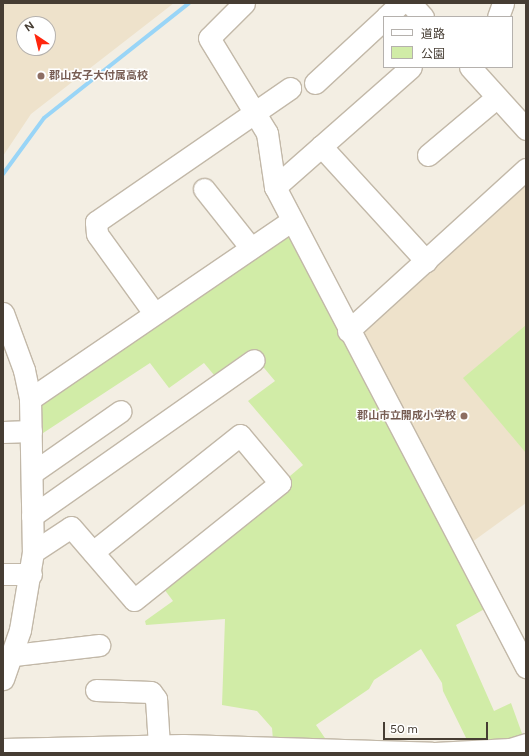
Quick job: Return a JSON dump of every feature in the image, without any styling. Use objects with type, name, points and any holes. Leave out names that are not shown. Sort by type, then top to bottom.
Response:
[{"type":"street","points":[[244,3],[209,38],[255,111],[267,133],[275,187],[348,330],[520,642],[526,668]]},
{"type":"street","points":[[387,16],[401,3]]},
{"type":"street","points":[[410,3],[422,16]]},
{"type":"street","points":[[498,16],[503,3]]},
{"type":"street","points":[[315,83],[383,20]]},
{"type":"street","points":[[275,187],[410,68]]},
{"type":"street","points":[[478,71],[497,97],[526,129]]},
{"type":"street","points":[[154,313],[97,234],[96,222],[290,88]]},
{"type":"street","points":[[428,155],[497,97]]},
{"type":"street","points":[[321,146],[426,261]]},
{"type":"street","points":[[348,330],[526,169]]},
{"type":"street","points":[[204,190],[231,210],[251,248]]},
{"type":"street","points":[[30,398],[292,220]]},
{"type":"street","points":[[3,313],[30,398],[33,552],[31,574],[14,655],[3,679]]},
{"type":"street","points":[[32,516],[254,360]]},
{"type":"street","points":[[32,473],[121,411]]},
{"type":"street","points":[[3,432],[31,431]]},
{"type":"street","points":[[33,552],[71,527],[134,600],[280,483],[240,435],[93,552]]},
{"type":"street","points":[[3,574],[31,574]]},
{"type":"street","points":[[14,655],[99,646]]},
{"type":"street","points":[[96,690],[151,692],[156,699],[160,745]]},
{"type":"street","points":[[3,749],[89,750],[160,745],[184,749],[434,753],[510,749],[526,744]]},
{"type":"shaded area","name":"郡山女子大付属高校","points":[[3,3],[174,3],[31,114],[3,156]]},
{"type":"shaded area","name":"郡山市立開成小学校","points":[[526,179],[526,503],[468,545],[358,330]]},
{"type":"green space","points":[[288,228],[488,607],[456,625],[494,711],[511,703],[524,739],[470,746],[443,691],[442,683],[421,649],[374,680],[369,689],[316,725],[329,744],[273,740],[272,728],[257,711],[222,705],[225,619],[146,625],[145,621],[173,601],[161,585],[303,465],[248,401],[275,381],[249,350],[214,375],[204,363],[169,388],[150,363],[37,437],[36,399]]},
{"type":"green space","points":[[526,325],[526,453],[463,378]]},
{"type":"waterway","points":[[3,174],[44,118],[189,3]]},
{"type":"place","name":"郡山女子大付属高校","points":[[41,76]]},
{"type":"place","name":"郡山市立開成小学校","points":[[464,416]]}]
